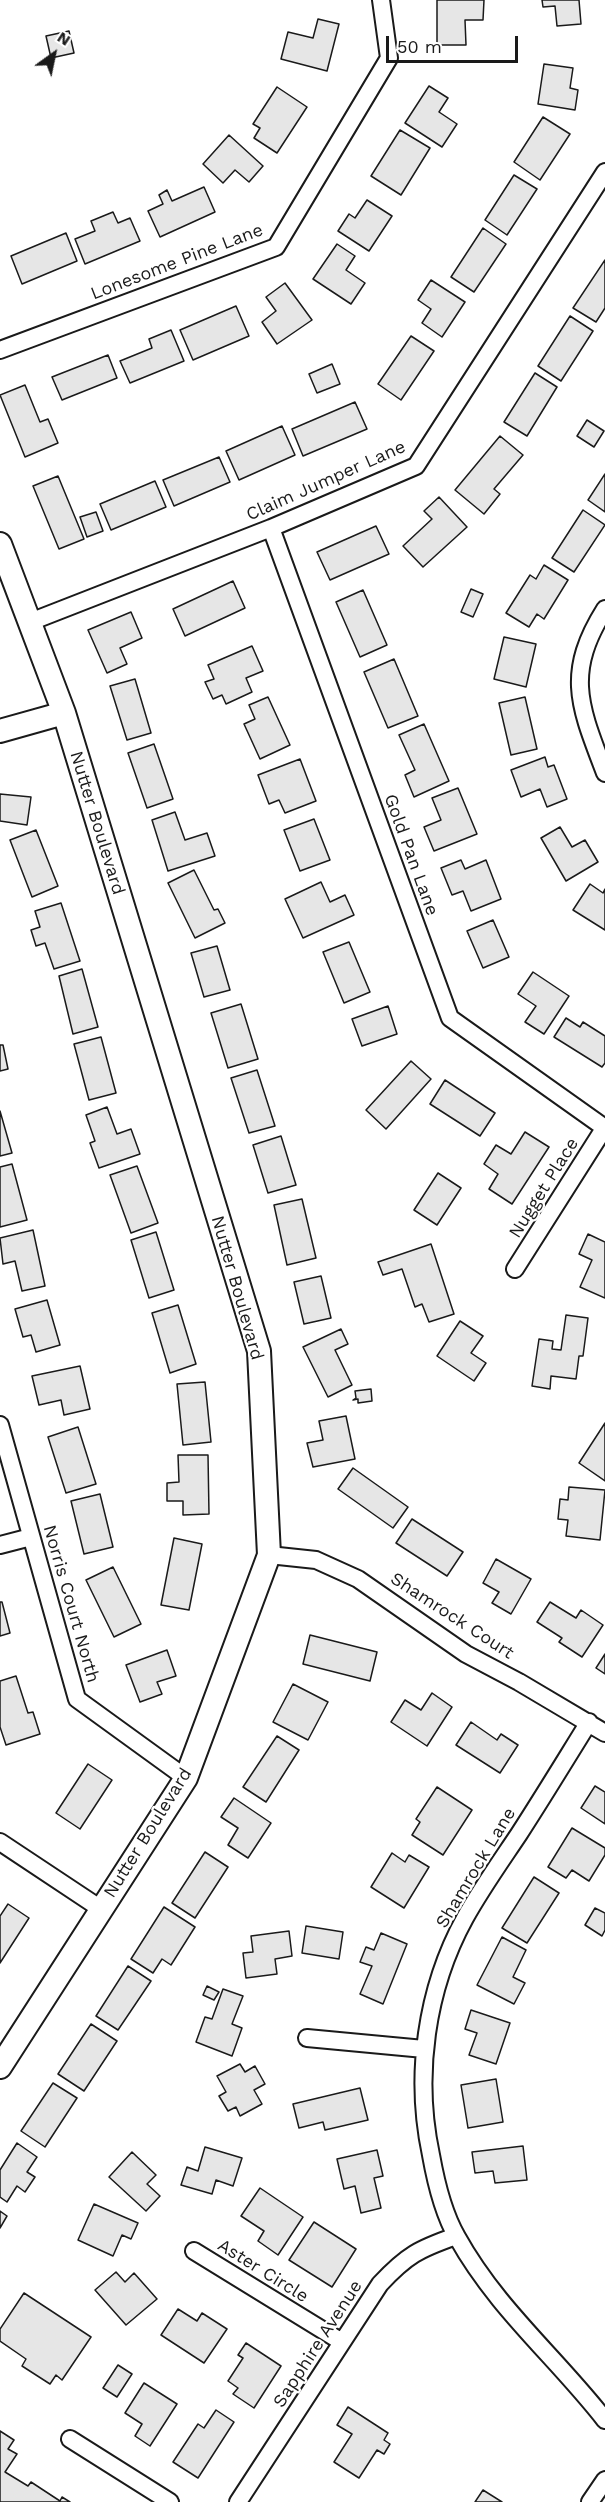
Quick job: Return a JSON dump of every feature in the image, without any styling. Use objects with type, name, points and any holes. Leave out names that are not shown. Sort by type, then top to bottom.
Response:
[{"type":"street","name":"Lonesome Pine Lane","points":[[0,350],[276,247],[389,58],[381,0]]},
{"type":"street","name":"Claim Jumper Lane","points":[[30,622],[271,528],[416,466],[605,172]]},
{"type":"street","name":"Gold Pan Lane","points":[[271,528],[450,1018],[605,1128]]},
{"type":"street","name":"Nutter Boulevard","points":[[0,544],[64,713],[259,1351],[269,1555],[186,1778],[0,2067]]},
{"type":"street","points":[[605,609],[580,661],[579,699],[605,773]]},
{"type":"street","points":[[0,731],[64,713]]},
{"type":"street","name":"Nugget Place","points":[[515,1269],[605,1128]]},
{"type":"street","name":"Norris Court North","points":[[0,1425],[77,1699],[186,1778]]},
{"type":"street","points":[[0,1545],[31,1537]]},
{"type":"street","name":"Shamrock Court","points":[[269,1555],[316,1560],[358,1579],[466,1654],[605,1733]]},
{"type":"street","name":"Shamrock Lane","points":[[589,1722],[465,1918],[447,1955],[433,2000],[424,2049],[423,2122],[437,2187],[456,2236],[498,2300],[584,2393],[605,2420]]},
{"type":"street","points":[[0,1842],[101,1909]]},
{"type":"street","points":[[307,2038],[424,2049]]},
{"type":"street","name":"Sapphire Avenue","points":[[238,2502],[380,2284],[398,2265],[420,2249],[456,2236]]},
{"type":"street","name":"Aster Circle","points":[[194,2251],[342,2342]]},
{"type":"street","points":[[70,2439],[170,2502]]},
{"type":"street","points":[[590,2502],[605,2480]]},
{"type":"building","points":[[437,0],[484,0],[483,20],[465,20],[466,45],[437,45]]},
{"type":"building","points":[[542,0],[579,0],[581,24],[557,26],[555,6],[543,7]]},
{"type":"building","points":[[318,19],[339,24],[327,71],[281,59],[288,32],[313,38]]},
{"type":"building","points":[[69,31],[74,53],[51,58],[46,36]]},
{"type":"building","points":[[544,64],[573,68],[570,88],[578,90],[575,110],[538,104]]},
{"type":"building","points":[[429,86],[448,98],[439,112],[457,124],[442,147],[405,123]]},
{"type":"building","points":[[277,87],[307,107],[277,153],[254,138],[260,128],[253,124]]},
{"type":"building","points":[[543,117],[570,134],[540,180],[514,162]]},
{"type":"building","points":[[400,130],[430,148],[401,195],[371,176]]},
{"type":"building","points":[[229,135],[263,166],[249,182],[235,170],[223,183],[203,164]]},
{"type":"building","points":[[514,175],[537,189],[507,235],[485,220]]},
{"type":"building","points":[[204,187],[215,212],[160,237],[148,211],[163,204],[159,195],[167,190],[172,201]]},
{"type":"building","points":[[367,200],[392,216],[369,251],[338,231],[349,214],[355,218]]},
{"type":"building","points":[[113,212],[118,223],[130,218],[140,241],[85,264],[75,239],[95,231],[91,221]]},
{"type":"building","points":[[483,228],[506,244],[474,292],[451,277]]},
{"type":"building","points":[[66,233],[77,261],[22,284],[11,256]]},
{"type":"building","points":[[337,244],[355,256],[346,270],[365,283],[351,304],[313,279]]},
{"type":"building","points":[[605,260],[605,308],[596,322],[573,308]]},
{"type":"building","points":[[431,280],[465,302],[442,337],[422,323],[431,309],[418,300]]},
{"type":"building","points":[[285,283],[312,320],[277,344],[262,322],[276,311],[266,297]]},
{"type":"building","points":[[236,306],[249,336],[193,360],[180,330]]},
{"type":"building","points":[[570,316],[593,331],[561,381],[538,366]]},
{"type":"building","points":[[171,330],[184,361],[130,383],[120,361],[152,348],[149,339]]},
{"type":"building","points":[[411,336],[434,351],[401,400],[378,384]]},
{"type":"building","points":[[108,355],[117,378],[62,400],[52,377]]},
{"type":"building","points":[[332,364],[340,384],[317,393],[309,374]]},
{"type":"building","points":[[535,373],[557,387],[527,436],[504,422]]},
{"type":"building","points":[[25,385],[40,422],[48,419],[58,443],[25,457],[0,395]]},
{"type":"building","points":[[355,402],[367,429],[303,456],[292,429]]},
{"type":"building","points":[[587,420],[604,431],[594,447],[577,436]]},
{"type":"building","points":[[282,426],[295,455],[239,480],[226,451]]},
{"type":"building","points":[[500,436],[523,455],[494,489],[500,494],[484,514],[455,490]]},
{"type":"building","points":[[219,457],[230,482],[174,506],[163,480]]},
{"type":"building","points":[[605,474],[605,512],[588,500]]},
{"type":"building","points":[[58,476],[84,539],[59,549],[33,486]]},
{"type":"building","points":[[155,481],[166,507],[111,530],[100,504]]},
{"type":"building","points":[[439,497],[467,527],[423,567],[403,546],[432,519],[424,511]]},
{"type":"building","points":[[583,510],[605,525],[574,572],[552,558]]},
{"type":"building","points":[[96,512],[103,531],[87,537],[80,517]]},
{"type":"building","points":[[376,526],[389,554],[330,580],[317,552]]},
{"type":"building","points":[[544,565],[568,580],[544,619],[537,614],[529,627],[506,613],[530,575],[536,579]]},
{"type":"building","points":[[233,581],[245,608],[185,636],[173,609]]},
{"type":"building","points":[[471,589],[483,594],[473,617],[461,612]]},
{"type":"building","points":[[363,590],[387,645],[360,657],[336,602]]},
{"type":"building","points":[[131,612],[142,638],[120,648],[127,664],[107,673],[88,630]]},
{"type":"building","points":[[504,637],[536,644],[526,687],[494,679]]},
{"type":"building","points":[[252,646],[263,671],[246,678],[252,692],[226,704],[222,695],[213,699],[205,682],[214,679],[208,665]]},
{"type":"building","points":[[394,659],[418,716],[388,728],[364,672]]},
{"type":"building","points":[[135,679],[151,733],[127,740],[110,686]]},
{"type":"building","points":[[268,697],[290,745],[260,759],[244,724],[255,719],[249,705]]},
{"type":"building","points":[[525,697],[537,749],[511,755],[499,703]]},
{"type":"building","points":[[424,724],[449,781],[414,797],[405,775],[415,770],[399,735]]},
{"type":"building","points":[[154,744],[173,799],[147,808],[128,753]]},
{"type":"building","points":[[545,757],[548,767],[554,765],[567,799],[547,807],[540,789],[521,797],[511,770]]},
{"type":"building","points":[[300,759],[316,801],[285,813],[279,800],[269,804],[258,775]]},
{"type":"building","points":[[458,788],[477,834],[434,851],[424,827],[441,820],[432,798]]},
{"type":"building","points":[[0,794],[31,797],[27,825],[0,821]]},
{"type":"building","points":[[175,812],[185,840],[207,833],[215,856],[168,871],[152,820]]},
{"type":"building","points":[[314,819],[330,860],[300,871],[284,830]]},
{"type":"building","points":[[560,827],[572,847],[585,840],[598,862],[566,881],[541,838]]},
{"type":"building","points":[[36,830],[58,886],[32,897],[10,840]]},
{"type":"building","points":[[461,860],[465,869],[486,860],[501,899],[471,911],[463,891],[452,895],[441,868]]},
{"type":"building","points":[[194,870],[214,910],[218,909],[225,923],[195,938],[168,883]]},
{"type":"building","points":[[321,882],[330,902],[345,895],[354,915],[303,938],[285,899]]},
{"type":"building","points":[[590,884],[603,893],[605,889],[605,930],[573,910]]},
{"type":"building","points":[[61,903],[80,961],[54,969],[45,943],[36,946],[31,930],[40,927],[35,911]]},
{"type":"building","points":[[493,920],[509,957],[483,968],[467,931]]},
{"type":"building","points":[[349,942],[370,992],[344,1003],[323,952]]},
{"type":"building","points":[[217,946],[230,990],[204,997],[191,953]]},
{"type":"building","points":[[82,969],[98,1027],[73,1034],[59,976]]},
{"type":"building","points":[[533,972],[569,996],[544,1034],[525,1022],[536,1006],[518,994]]},
{"type":"building","points":[[241,1004],[258,1059],[228,1068],[211,1013]]},
{"type":"building","points":[[388,1006],[397,1034],[362,1046],[352,1019]]},
{"type":"building","points":[[566,1018],[580,1027],[583,1022],[605,1036],[605,1063],[602,1067],[554,1037]]},
{"type":"building","points":[[101,1037],[116,1093],[89,1100],[74,1044]]},
{"type":"building","points":[[0,1045],[3,1045],[8,1069],[0,1071]]},
{"type":"building","points":[[411,1061],[431,1079],[386,1129],[366,1110]]},
{"type":"building","points":[[257,1070],[275,1126],[249,1133],[231,1078]]},
{"type":"building","points":[[445,1080],[495,1113],[480,1136],[430,1104]]},
{"type":"building","points":[[107,1107],[117,1134],[131,1129],[140,1154],[99,1168],[90,1143],[95,1141],[86,1115]]},
{"type":"building","points":[[0,1111],[12,1153],[0,1156]]},
{"type":"building","points":[[525,1132],[549,1147],[512,1204],[489,1189],[498,1174],[484,1164],[496,1145],[511,1154]]},
{"type":"building","points":[[281,1136],[296,1185],[268,1193],[253,1145]]},
{"type":"building","points":[[12,1164],[27,1220],[0,1227],[0,1167]]},
{"type":"building","points":[[137,1166],[158,1223],[131,1233],[110,1175]]},
{"type":"building","points":[[438,1173],[461,1188],[437,1225],[414,1210]]},
{"type":"building","points":[[302,1199],[316,1258],[287,1265],[274,1205]]},
{"type":"building","points":[[33,1230],[45,1286],[22,1291],[15,1261],[3,1264],[0,1238]]},
{"type":"building","points":[[156,1232],[174,1290],[149,1298],[131,1240]]},
{"type":"building","points":[[588,1234],[605,1242],[605,1298],[580,1287],[592,1260],[579,1254]]},
{"type":"building","points":[[431,1244],[454,1314],[429,1322],[422,1304],[415,1307],[402,1269],[383,1275],[378,1262]]},
{"type":"building","points":[[321,1276],[331,1318],[304,1324],[294,1282]]},
{"type":"building","points":[[47,1300],[60,1345],[36,1352],[31,1335],[23,1337],[15,1309]]},
{"type":"building","points":[[178,1305],[196,1364],[170,1373],[152,1313]]},
{"type":"building","points":[[566,1315],[588,1318],[583,1356],[579,1356],[576,1379],[551,1376],[550,1389],[532,1386],[539,1339],[553,1341],[552,1349],[561,1350]]},
{"type":"building","points":[[460,1321],[483,1336],[471,1353],[486,1363],[474,1381],[437,1356]]},
{"type":"building","points":[[341,1329],[348,1344],[335,1350],[352,1385],[328,1397],[303,1347]]},
{"type":"building","points":[[80,1366],[90,1409],[64,1415],[61,1400],[39,1405],[32,1376]]},
{"type":"building","points":[[205,1382],[211,1442],[183,1445],[177,1384]]},
{"type":"building","points":[[371,1389],[372,1401],[358,1403],[358,1399],[353,1400],[356,1398],[355,1391]]},
{"type":"building","points":[[346,1416],[355,1459],[313,1467],[307,1443],[323,1440],[319,1421]]},
{"type":"building","points":[[605,1423],[605,1481],[579,1463]]},
{"type":"building","points":[[78,1427],[96,1484],[66,1493],[48,1437]]},
{"type":"building","points":[[178,1455],[208,1455],[209,1514],[183,1515],[183,1501],[167,1501],[167,1483],[179,1482]]},
{"type":"building","points":[[353,1468],[408,1507],[393,1528],[338,1489]]},
{"type":"building","points":[[569,1487],[605,1490],[600,1540],[566,1536],[568,1520],[558,1519],[560,1499],[568,1500]]},
{"type":"building","points":[[100,1494],[113,1547],[84,1554],[71,1501]]},
{"type":"building","points":[[412,1519],[463,1552],[447,1576],[396,1543]]},
{"type":"building","points":[[174,1538],[202,1544],[189,1610],[161,1605]]},
{"type":"building","points":[[496,1559],[531,1579],[511,1614],[492,1603],[499,1592],[483,1583]]},
{"type":"building","points":[[113,1567],[141,1624],[114,1637],[86,1580]]},
{"type":"building","points":[[0,1602],[2,1602],[10,1633],[0,1636]]},
{"type":"building","points":[[550,1602],[576,1618],[581,1610],[603,1625],[582,1657],[559,1642],[562,1638],[537,1622]]},
{"type":"building","points":[[310,1635],[377,1652],[370,1681],[303,1664]]},
{"type":"building","points":[[167,1650],[176,1676],[157,1682],[162,1694],[140,1702],[126,1665]]},
{"type":"building","points":[[605,1654],[605,1674],[596,1668]]},
{"type":"building","points":[[16,1676],[28,1713],[33,1712],[40,1734],[6,1745],[0,1727],[0,1681]]},
{"type":"building","points":[[293,1684],[328,1702],[308,1740],[273,1722]]},
{"type":"building","points":[[432,1693],[452,1707],[427,1746],[391,1722],[405,1700],[421,1710]]},
{"type":"building","points":[[471,1722],[497,1740],[501,1734],[518,1745],[500,1773],[456,1745]]},
{"type":"building","points":[[277,1736],[299,1750],[266,1802],[243,1787]]},
{"type":"building","points":[[88,1764],[112,1780],[80,1829],[56,1813]]},
{"type":"building","points":[[595,1786],[605,1792],[605,1824],[581,1808]]},
{"type":"building","points":[[437,1787],[472,1810],[443,1855],[412,1835],[420,1822],[416,1819]]},
{"type":"building","points":[[234,1798],[271,1823],[248,1858],[228,1845],[238,1828],[221,1817]]},
{"type":"building","points":[[572,1828],[605,1848],[605,1855],[589,1881],[572,1870],[566,1878],[548,1867]]},
{"type":"building","points":[[205,1852],[228,1867],[195,1918],[172,1903]]},
{"type":"building","points":[[392,1853],[405,1862],[409,1855],[429,1867],[404,1908],[371,1887]]},
{"type":"building","points":[[534,1877],[559,1893],[527,1943],[502,1928]]},
{"type":"building","points":[[8,1904],[29,1918],[0,1963],[0,1916]]},
{"type":"building","points":[[164,1907],[195,1927],[171,1965],[162,1959],[153,1973],[131,1959]]},
{"type":"building","points":[[595,1908],[605,1913],[605,1930],[602,1936],[585,1925]]},
{"type":"building","points":[[306,1926],[343,1932],[339,1959],[302,1953]]},
{"type":"building","points":[[289,1931],[292,1956],[275,1959],[277,1974],[246,1978],[243,1953],[253,1952],[251,1936]]},
{"type":"building","points":[[381,1933],[407,1944],[383,2004],[360,1994],[372,1966],[360,1962],[366,1947],[374,1950]]},
{"type":"building","points":[[502,1937],[526,1950],[513,1977],[525,1983],[514,2004],[477,1985]]},
{"type":"building","points":[[128,1966],[151,1981],[118,2030],[96,2016]]},
{"type":"building","points":[[207,1986],[219,1992],[214,2000],[203,1995]]},
{"type":"building","points":[[223,1989],[243,1996],[232,2024],[242,2028],[232,2056],[196,2042],[205,2017],[212,2019]]},
{"type":"building","points":[[471,2010],[510,2023],[496,2064],[469,2055],[477,2033],[465,2029]]},
{"type":"building","points":[[91,2024],[117,2041],[84,2091],[58,2074]]},
{"type":"building","points":[[240,2064],[245,2072],[255,2066],[265,2084],[254,2090],[262,2104],[240,2116],[236,2107],[228,2111],[219,2096],[226,2092],[217,2076]]},
{"type":"building","points":[[496,2079],[503,2122],[468,2128],[461,2085]]},
{"type":"building","points":[[53,2083],[77,2098],[45,2147],[21,2131]]},
{"type":"building","points":[[360,2088],[368,2120],[325,2130],[323,2122],[299,2128],[293,2104]]},
{"type":"building","points":[[17,2143],[37,2157],[27,2172],[35,2177],[25,2192],[17,2186],[7,2202],[0,2197],[0,2170]]},
{"type":"building","points":[[523,2146],[527,2180],[495,2183],[493,2171],[475,2173],[472,2152]]},
{"type":"building","points":[[205,2147],[242,2158],[233,2186],[216,2180],[212,2194],[181,2185],[187,2167],[198,2171]]},
{"type":"building","points":[[377,2150],[383,2176],[374,2178],[381,2208],[361,2213],[355,2186],[344,2189],[337,2159]]},
{"type":"building","points":[[132,2152],[156,2175],[147,2184],[160,2196],[146,2211],[109,2177]]},
{"type":"building","points":[[260,2188],[303,2217],[278,2255],[258,2241],[264,2231],[241,2216]]},
{"type":"building","points":[[94,2204],[138,2223],[131,2239],[122,2235],[113,2256],[78,2240]]},
{"type":"building","points":[[0,2211],[7,2216],[0,2228]]},
{"type":"building","points":[[314,2222],[356,2249],[332,2287],[289,2260]]},
{"type":"building","points":[[116,2272],[125,2282],[134,2273],[157,2299],[126,2325],[95,2290]]},
{"type":"building","points":[[24,2293],[91,2337],[62,2380],[56,2375],[50,2384],[22,2366],[26,2359],[0,2341],[0,2329]]},
{"type":"building","points":[[178,2309],[197,2321],[202,2313],[227,2329],[204,2363],[161,2335]]},
{"type":"building","points":[[246,2343],[281,2366],[254,2408],[233,2394],[238,2388],[228,2381],[243,2358],[238,2355]]},
{"type":"building","points":[[118,2365],[132,2374],[117,2397],[103,2388]]},
{"type":"building","points":[[144,2383],[177,2404],[150,2446],[135,2436],[142,2424],[125,2413]]},
{"type":"building","points":[[348,2407],[388,2433],[384,2440],[390,2444],[384,2454],[377,2450],[359,2478],[334,2462],[352,2434],[337,2425]]},
{"type":"building","points":[[216,2410],[234,2422],[198,2478],[173,2462],[198,2424],[204,2428]]},
{"type":"building","points":[[0,2431],[14,2440],[8,2449],[17,2454],[5,2472],[28,2486],[31,2482],[60,2501],[62,2497],[70,2502],[0,2502]]},
{"type":"building","points":[[483,2490],[502,2502],[475,2502]]}]
